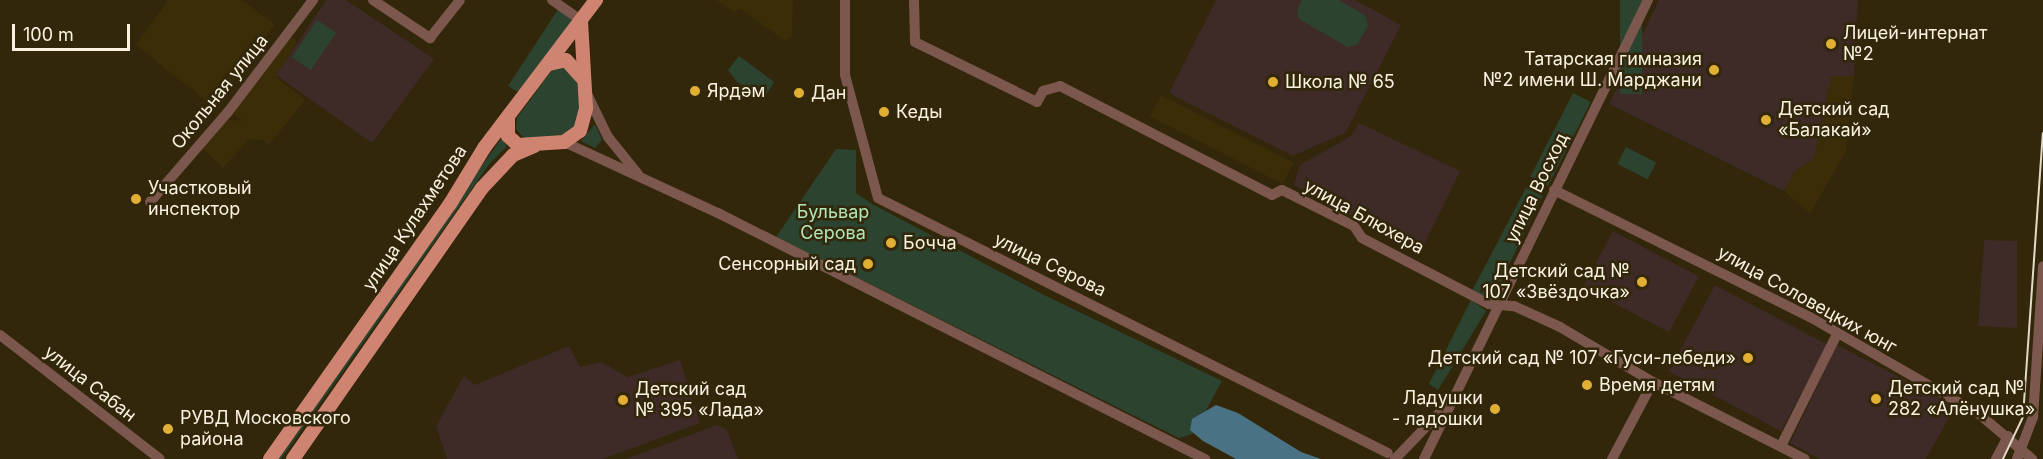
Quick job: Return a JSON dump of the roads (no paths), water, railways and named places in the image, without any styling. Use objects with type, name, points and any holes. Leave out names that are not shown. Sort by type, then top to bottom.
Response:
[{"type":"main road","name":"улица Кулахметова","points":[[270,459],[508,119],[596,0]]},
{"type":"main road","points":[[508,119],[510,141],[518,146],[564,142],[580,131],[585,119],[581,20]]},
{"type":"main road","points":[[549,64],[566,60],[577,70],[585,87]]},
{"type":"main road","name":"улица Кулахметова","points":[[293,459],[482,188],[513,155],[534,146]]},
{"type":"street","name":"Окольная улица","points":[[150,202],[228,112],[313,0]]},
{"type":"street","points":[[373,0],[430,38],[460,0]]},
{"type":"street","points":[[552,0],[581,20]]},
{"type":"street","name":"улица Серова","points":[[845,0],[845,75],[878,198],[1391,456]]},
{"type":"street","name":"улица Блюхера","points":[[914,0],[915,42],[1037,102],[1043,91],[1060,86],[1272,195],[1282,190],[1354,226],[1362,238],[1489,304],[1514,306],[1560,327],[1653,382],[1805,459]]},
{"type":"street","name":"улица Восход","points":[[1424,459],[1648,0]]},
{"type":"street","points":[[585,87],[608,137],[638,175]]},
{"type":"street","points":[[564,142],[638,175],[1205,459]]},
{"type":"street","name":"улица Соловецких юнг","points":[[1554,190],[1667,243],[1961,403],[2008,436],[2032,459]]},
{"type":"street","points":[[2017,459],[2033,417],[2043,266]]},
{"type":"street","points":[[1780,446],[1837,334]]},
{"type":"street","name":"улица Сабан","points":[[0,335],[160,459]]},
{"type":"street","points":[[1612,459],[1653,382]]},
{"type":"street","name":"улица Восход","points":[[1391,456],[1457,392]]},
{"type":"street","points":[[1996,459],[2008,436]]},
{"type":"water","points":[[1216,405],[1238,413],[1301,452],[1321,459],[1236,459],[1203,441],[1190,430],[1192,419]]},
{"type":"tram line","points":[[2003,459],[2023,417],[2043,134]]},
{"type":"place","name":"Лицей-интернат №2","points":[[1831,44]]},
{"type":"place","name":"Татарская гимназия №2 имени Ш. Марджани","points":[[1714,70]]},
{"type":"place","name":"Школа № 65","points":[[1273,82]]},
{"type":"place","name":"Ярдәм","points":[[695,91]]},
{"type":"place","name":"Дан","points":[[799,93]]},
{"type":"place","name":"Кеды","points":[[884,112]]},
{"type":"place","name":"Детский сад «Балакай»","points":[[1766,120]]},
{"type":"place","name":"Участковый инспектор","points":[[136,199]]},
{"type":"place","name":"Бочча","points":[[891,243]]},
{"type":"place","name":"Сенсорный сад","points":[[868,264]]},
{"type":"place","name":"Детский сад № 107 «Звёздочка»","points":[[1642,282]]},
{"type":"place","name":"Детский сад № 107 «Гуси-лебеди»","points":[[1748,358]]},
{"type":"place","name":"Время детям","points":[[1587,385]]},
{"type":"place","name":"Детский сад № 282 «Алёнушка»","points":[[1876,399]]},
{"type":"place","name":"Детский сад № 395 «Лада»","points":[[623,400]]},
{"type":"place","name":"Ладушки - ладошки","points":[[1495,409]]},
{"type":"place","name":"РУВД Московского района","points":[[168,429]]},
{"type":"park label","name":"Бульвар Серова","points":[[833,223]]}]
